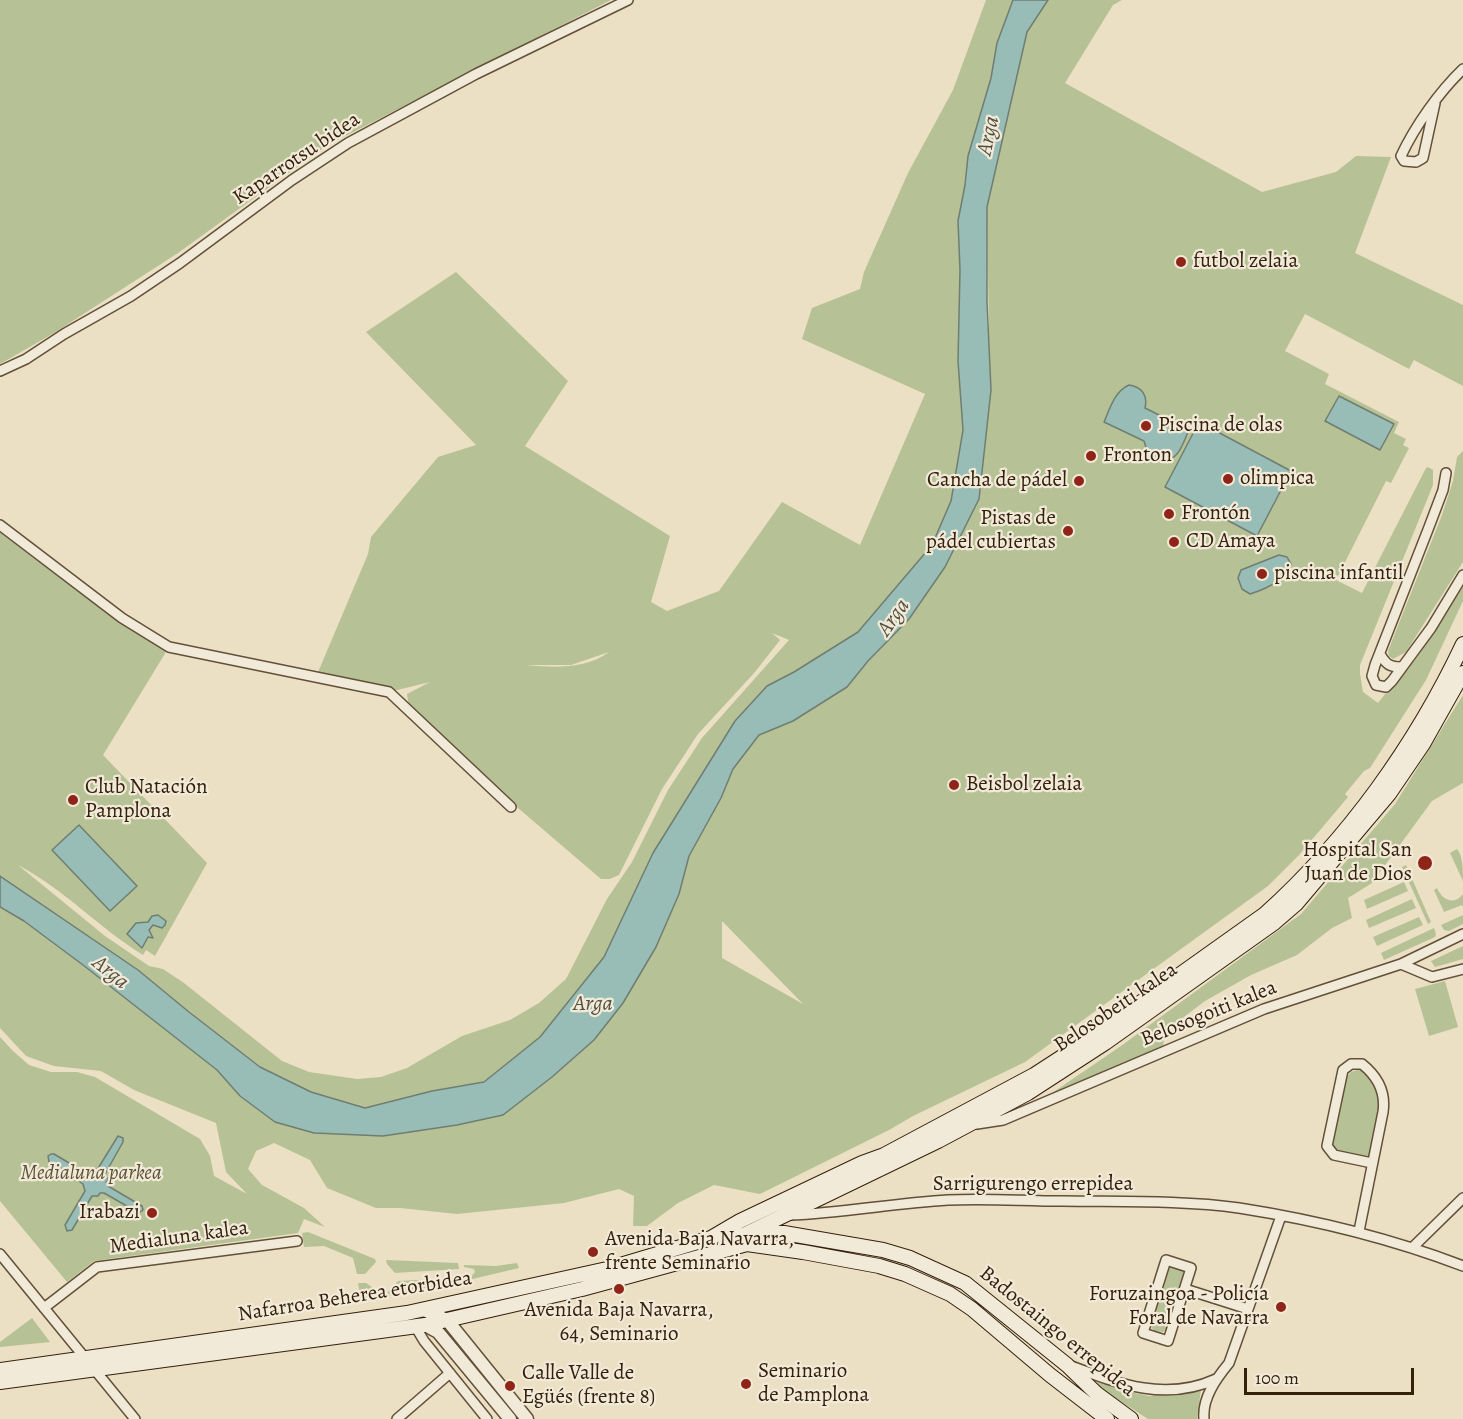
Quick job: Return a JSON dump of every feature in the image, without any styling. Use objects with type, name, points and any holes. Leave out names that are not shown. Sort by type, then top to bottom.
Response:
[{"type":"main road","name":"Belosobeiti kalea","points":[[767,1216],[866,1167],[884,1155],[1034,1075],[1088,1040],[1265,914],[1290,891],[1377,789],[1434,703],[1463,644]]},
{"type":"main road","name":"Belosobeiti kalea","points":[[693,1258],[967,1126],[1028,1093],[1105,1043],[1251,940],[1296,904],[1389,794],[1423,744],[1463,673]]},
{"type":"main road","name":"Belosobeiti kalea","points":[[711,1238],[740,1221],[862,1163],[884,1155]]},
{"type":"main road","name":"Badostaingo errepidea","points":[[711,1238],[749,1232],[784,1233],[883,1250],[910,1258],[964,1283],[1067,1365],[1097,1394],[1131,1419]]},
{"type":"main road","name":"Nafarroa Beherea etorbidea","points":[[0,1370],[424,1310],[607,1269],[711,1238]]},
{"type":"main road","name":"Badostaingo errepidea","points":[[693,1258],[747,1244],[836,1257],[905,1274],[950,1294],[972,1309],[1050,1375],[1107,1419]]},
{"type":"main road","name":"Nafarroa Beherea etorbidea","points":[[0,1382],[420,1326],[582,1289],[693,1258]]},
{"type":"street","name":"Kaparrotsu bidea","points":[[0,371],[26,359],[63,334],[131,296],[180,263],[292,180],[348,143],[476,74],[628,0]]},
{"type":"street","points":[[1435,103],[1423,158],[1416,162],[1404,161],[1401,156],[1411,136],[1435,103],[1463,69]]},
{"type":"street","points":[[1446,473],[1443,490],[1372,676],[1376,685],[1386,687],[1413,655],[1463,575]]},
{"type":"street","points":[[0,525],[123,618],[169,647],[389,692],[511,807]]},
{"type":"street","points":[[1380,654],[1386,664],[1401,667]]},
{"type":"street","name":"Belosogoiti kalea","points":[[967,1126],[1003,1120],[1264,1009],[1401,964],[1463,934]]},
{"type":"street","points":[[1401,964],[1432,977],[1463,969]]},
{"type":"street","points":[[1359,1231],[1385,1099],[1371,1071],[1362,1064],[1351,1064],[1342,1070],[1327,1146],[1334,1155],[1372,1163]]},
{"type":"street","points":[[1413,1247],[1463,1198]]},
{"type":"street","name":"Sarrigurengo errepidea","points":[[784,1215],[816,1214],[950,1200],[1188,1204],[1238,1208],[1359,1231],[1413,1247],[1463,1266]]},
{"type":"street","points":[[1204,1419],[1204,1406],[1216,1379],[1229,1363],[1281,1216]]},
{"type":"street","name":"Medialuna kalea","points":[[44,1308],[97,1268],[297,1241]]},
{"type":"street","points":[[0,1254],[135,1419]]},
{"type":"street","points":[[1166,1260],[1191,1268],[1185,1289],[1168,1341],[1143,1333],[1166,1260]]},
{"type":"street","points":[[1185,1289],[1248,1310]]},
{"type":"street","points":[[424,1310],[447,1320],[527,1419]]},
{"type":"street","points":[[459,1334],[463,1316]]},
{"type":"street","points":[[420,1326],[424,1341],[487,1419]]},
{"type":"street","points":[[420,1326],[438,1332],[510,1419]]},
{"type":"street","points":[[1067,1365],[1119,1384],[1152,1390],[1180,1388],[1216,1379]]},
{"type":"street","points":[[397,1419],[450,1373]]},
{"type":"green space","points":[[0,0],[611,0],[326,146],[178,253],[54,333],[0,364]]},
{"type":"green space","points":[[986,0],[1013,0],[997,43],[991,78],[968,156],[958,221],[960,270],[958,361],[963,430],[951,501],[932,545],[858,632],[767,686],[735,721],[653,853],[604,957],[540,1037],[484,1082],[432,1091],[365,1108],[311,1092],[261,1067],[138,970],[0,876],[0,524],[169,647],[103,755],[207,863],[155,956],[146,950],[143,955],[111,933],[51,885],[18,865],[105,936],[149,966],[163,969],[184,983],[282,1061],[309,1072],[357,1079],[381,1077],[407,1068],[462,1036],[510,1020],[539,1003],[566,979],[607,899],[632,862],[668,790],[702,738],[789,640],[772,633],[780,640],[755,672],[698,734],[662,789],[619,875],[610,879],[601,879],[476,772],[409,707],[407,694],[430,682],[389,692],[316,677],[368,554],[371,537],[438,457],[476,445],[366,332],[456,272],[568,381],[525,446],[670,536],[651,602],[667,611],[719,591],[782,502],[860,545],[925,394],[802,339],[812,308],[860,289],[864,272],[908,173],[953,90]],"holes":[[[609,652],[600,658],[570,666],[527,665],[571,665]]]},
{"type":"green space","name":"Medialuna parkea","points":[[1048,0],[1122,0],[1113,5],[1065,83],[1262,192],[1336,172],[1356,156],[1391,157],[1355,253],[1463,305],[1463,386],[1414,360],[1409,369],[1305,314],[1285,351],[1329,374],[1325,384],[1399,422],[1394,433],[1406,439],[1403,445],[1409,448],[1391,483],[1386,481],[1336,580],[1362,593],[1426,468],[1433,470],[1433,485],[1360,665],[1363,692],[1378,703],[1416,659],[1463,586],[1463,601],[1426,680],[1370,768],[1364,771],[1345,794],[1348,797],[1299,855],[1268,886],[1025,1062],[760,1194],[714,1185],[678,1203],[647,1226],[633,1226],[634,1196],[619,1189],[564,1203],[457,1214],[376,1208],[327,1188],[310,1160],[274,1143],[256,1151],[248,1169],[262,1185],[304,1208],[325,1227],[304,1219],[298,1233],[94,1261],[67,1282],[0,1201],[0,1037],[29,1065],[51,1072],[77,1072],[95,1077],[200,1139],[210,1156],[214,1176],[247,1194],[226,1172],[216,1123],[134,1090],[101,1071],[54,1066],[26,1056],[0,1028],[0,907],[24,921],[83,965],[217,1070],[240,1097],[457,1125],[623,1003],[656,947],[679,894],[689,856],[721,798],[733,769],[759,735],[793,721],[847,687],[868,661],[979,499],[989,335],[987,207],[1027,32]],"holes":[[[723,922],[803,1004],[722,958]]]},
{"type":"green space","points":[[1463,451],[1463,562],[1406,652],[1393,659],[1389,656],[1388,651],[1442,515],[1453,481],[1457,457]]},
{"type":"green space","points":[[1463,695],[1463,783],[1432,801],[1372,883],[1348,898],[1352,918],[1332,928],[1297,955],[1251,975],[1205,1001],[1164,1032],[1163,1051],[1033,1106],[1121,1046],[1301,914],[1395,804]]},
{"type":"green space","points":[[1457,849],[1462,860],[1463,881],[1450,853]]},
{"type":"green space","points":[[1406,865],[1431,922],[1428,924],[1402,867]]},
{"type":"green space","points":[[1404,882],[1408,891],[1367,909],[1364,900]]},
{"type":"green space","points":[[1437,888],[1442,896],[1452,901],[1463,894],[1463,907],[1462,905],[1444,912],[1434,890]]},
{"type":"green space","points":[[1412,899],[1416,908],[1369,928],[1366,920]]},
{"type":"green space","points":[[1463,915],[1463,924],[1449,931],[1444,930],[1441,925]]},
{"type":"green space","points":[[1419,917],[1423,925],[1377,946],[1373,937]]},
{"type":"green space","points":[[1434,928],[1435,937],[1384,960],[1381,953]]},
{"type":"green space","points":[[1463,946],[1463,959],[1435,967],[1431,961]]},
{"type":"green space","points":[[1445,981],[1458,1027],[1429,1036],[1415,989]]},
{"type":"green space","points":[[1360,1069],[1366,1073],[1381,1101],[1370,1154],[1367,1157],[1335,1152],[1332,1147],[1345,1079],[1351,1072]]},
{"type":"green space","points":[[308,1232],[375,1259],[376,1262],[365,1274],[357,1274],[353,1258],[324,1246],[304,1247],[302,1233]]},
{"type":"green space","points":[[386,1260],[458,1263],[459,1269],[395,1273]]},
{"type":"green space","points":[[517,1263],[519,1268],[464,1281],[464,1278],[471,1277],[475,1272],[474,1269],[464,1267],[464,1265],[496,1266]]},
{"type":"green space","points":[[1170,1267],[1177,1267],[1184,1271],[1167,1328],[1163,1332],[1154,1331],[1151,1326]]},
{"type":"green space","points":[[459,1278],[459,1281],[388,1296],[387,1293],[398,1281]]},
{"type":"green space","points":[[358,1283],[366,1283],[376,1290],[377,1297],[361,1299]]},
{"type":"green space","points":[[32,1318],[50,1342],[0,1347],[0,1342]]},
{"type":"green space","points":[[1096,1381],[1121,1390],[1149,1396],[1201,1389],[1197,1419],[1148,1419],[1103,1390]]},
{"type":"water","name":"Arga","points":[[1013,0],[1048,0],[1027,32],[987,207],[987,302],[991,390],[979,499],[945,567],[909,619],[868,661],[847,687],[793,721],[759,735],[733,769],[721,798],[689,856],[679,894],[656,947],[623,1003],[594,1040],[552,1077],[503,1115],[457,1125],[383,1136],[314,1133],[275,1122],[240,1096],[217,1070],[83,965],[24,921],[0,907],[0,876],[138,970],[260,1067],[311,1092],[365,1108],[432,1091],[484,1082],[540,1037],[604,957],[653,853],[735,721],[767,686],[858,632],[932,545],[951,501],[963,430],[958,361],[960,270],[958,221],[968,156],[991,78],[997,43]]},
{"type":"water","name":"Piscina de olas","points":[[1129,385],[1143,392],[1146,399],[1145,408],[1189,430],[1180,451],[1169,460],[1155,459],[1148,452],[1144,441],[1104,422],[1120,391]]},
{"type":"water","points":[[1339,396],[1394,424],[1380,450],[1325,421]]},
{"type":"water","name":"olimpica","points":[[1199,422],[1291,471],[1257,536],[1165,487]]},
{"type":"water","name":"piscina infantil","points":[[1279,555],[1287,557],[1291,564],[1285,575],[1269,587],[1250,594],[1242,589],[1238,578],[1241,570]]},
{"type":"water","points":[[79,825],[137,886],[110,911],[52,850]]},
{"type":"water","points":[[158,915],[166,921],[165,925],[162,928],[153,925],[149,930],[153,938],[148,937],[142,948],[127,934],[136,923],[148,922],[152,916]]},
{"type":"water","points":[[118,1136],[123,1138],[123,1142],[105,1174],[108,1180],[106,1182],[108,1186],[142,1206],[143,1210],[139,1213],[104,1193],[100,1193],[98,1196],[92,1196],[72,1230],[67,1231],[65,1225],[85,1191],[81,1180],[49,1162],[48,1156],[54,1154],[86,1173],[91,1170],[94,1172]]},
{"type":"place","name":"futbol zelaia","points":[[1181,262]]},
{"type":"place","name":"Piscina de olas","points":[[1146,426]]},
{"type":"place","name":"Fronton","points":[[1091,456]]},
{"type":"place","name":"olimpica","points":[[1228,479]]},
{"type":"place","name":"Cancha de pádel","points":[[1079,481]]},
{"type":"place","name":"Frontón","points":[[1169,514]]},
{"type":"place","name":"Pistas de pádel cubiertas","points":[[1068,531]]},
{"type":"place","name":"CD Amaya","points":[[1174,542]]},
{"type":"place","name":"piscina infantil","points":[[1262,574]]},
{"type":"place","name":"Beisbol zelaia","points":[[954,785]]},
{"type":"place","name":"Club Natación Pamplona","points":[[73,800]]},
{"type":"place","name":"Hospital San Juan de Dios","points":[[1425,863]]},
{"type":"place","name":"Irabazi","points":[[152,1213]]},
{"type":"place","name":"Avenida Baja Navarra, frente Seminario","points":[[593,1252]]},
{"type":"place","name":"Avenida Baja Navarra, 64, Seminario","points":[[619,1289]]},
{"type":"place","name":"Foruzaingoa - Policía Foral de Navarra","points":[[1281,1307]]},
{"type":"place","name":"Seminario de Pamplona","points":[[746,1384]]},
{"type":"place","name":"Calle Valle de Egüés (frente 8)","points":[[510,1386]]}]
